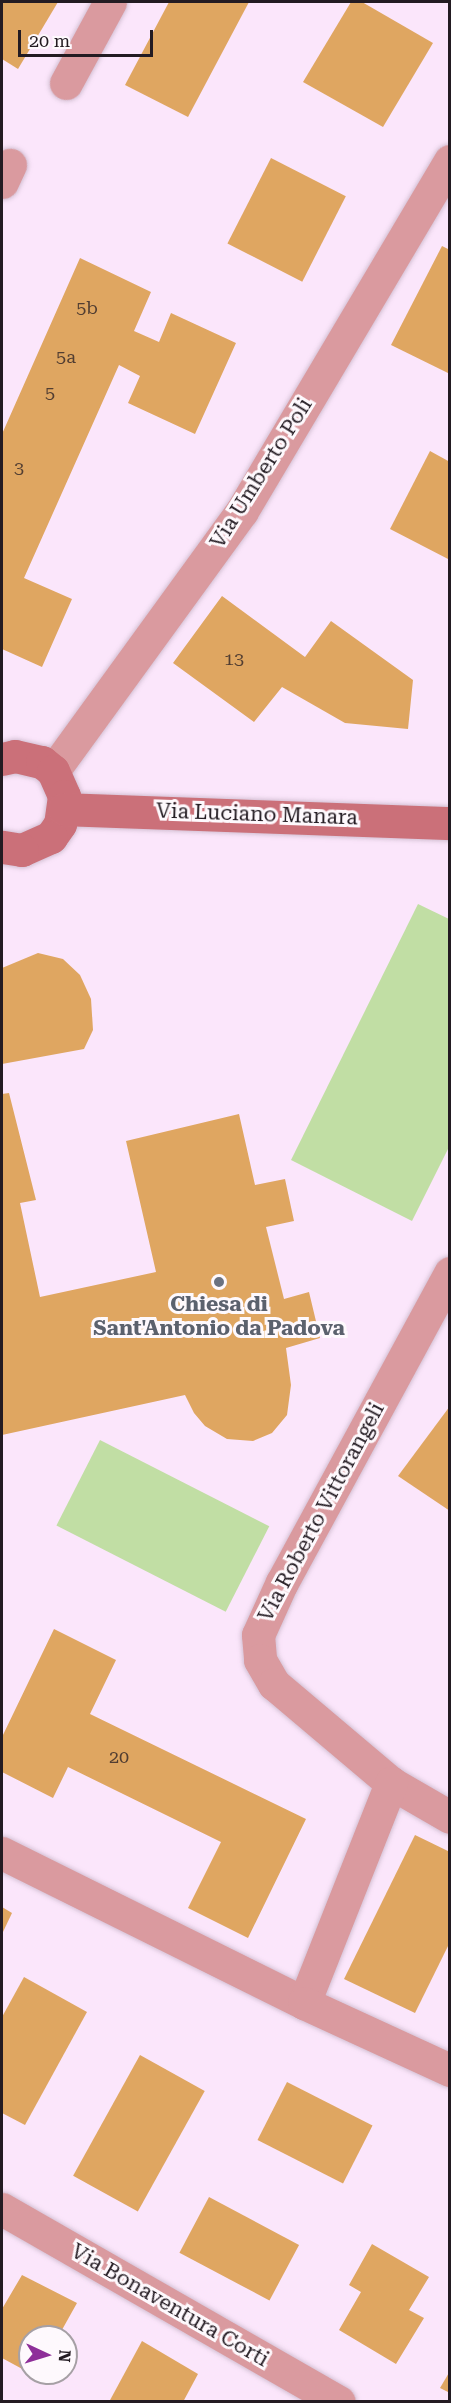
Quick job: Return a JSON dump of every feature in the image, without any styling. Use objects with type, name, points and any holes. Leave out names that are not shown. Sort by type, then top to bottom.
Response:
[{"type":"street","points":[[66,83],[110,2]]},
{"type":"street","name":"Via Umberto Poli","points":[[52,771],[242,511],[448,166]]},
{"type":"street","points":[[2,759],[29,757],[52,771],[64,796],[64,809],[51,837],[38,846],[22,850],[2,847]]},
{"type":"street","name":"Via Luciano Manara","points":[[64,809],[450,823]]},
{"type":"street","name":"Via Roberto Vittorangeli","points":[[450,1273],[282,1582],[258,1635],[260,1660],[274,1684],[390,1783],[450,1817]]},
{"type":"street","points":[[304,2003],[390,1783]]},
{"type":"street","points":[[2,1853],[304,2003],[450,2070]]},
{"type":"street","name":"Via Bonaventura Corti","points":[[2,2209],[339,2402]]},
{"type":"green space","points":[[418,904],[449,919],[450,1145],[412,1221],[291,1160]]},
{"type":"green space","points":[[100,1440],[269,1526],[226,1612],[56,1526]]},
{"type":"building","points":[[2,2],[58,2],[18,69],[2,59]]},
{"type":"building","points":[[169,2],[249,2],[188,117],[125,85]]},
{"type":"building","points":[[351,2],[362,2],[433,43],[383,127],[303,82]]},
{"type":"building","points":[[271,158],[346,196],[302,282],[227,244]]},
{"type":"building","points":[[442,246],[450,250],[450,374],[391,345]]},
{"type":"building","points":[[80,258],[151,292],[134,331],[159,342],[171,313],[236,343],[195,434],[128,403],[140,376],[119,365],[24,578],[72,599],[42,667],[2,649],[2,434]]},
{"type":"building","points":[[430,451],[450,462],[450,560],[390,529]]},
{"type":"building","points":[[222,596],[305,657],[331,621],[413,680],[408,729],[345,723],[282,687],[254,722],[173,663]]},
{"type":"building","points":[[38,953],[63,959],[80,975],[91,999],[93,1030],[84,1049],[2,1064],[2,968]]},
{"type":"building","points":[[9,1093],[36,1200],[20,1203],[40,1297],[156,1272],[126,1141],[239,1114],[255,1185],[285,1179],[294,1221],[266,1227],[284,1299],[309,1292],[320,1338],[286,1348],[291,1385],[287,1415],[272,1433],[253,1441],[227,1439],[205,1426],[194,1413],[185,1395],[2,1435],[2,1094]]},
{"type":"building","points":[[450,1406],[450,1511],[398,1476]]},
{"type":"building","points":[[54,1629],[116,1660],[90,1714],[306,1819],[248,1938],[188,1908],[221,1842],[68,1767],[53,1798],[2,1772],[2,1737]]},
{"type":"building","points":[[415,1835],[450,1852],[450,1942],[415,2013],[344,1979]]},
{"type":"building","points":[[2,1907],[12,1913],[2,1934]]},
{"type":"building","points":[[24,1977],[87,2012],[25,2125],[2,2113],[2,2017]]},
{"type":"building","points":[[140,2055],[205,2091],[138,2212],[73,2176]]},
{"type":"building","points":[[287,2082],[373,2126],[343,2183],[257,2140]]},
{"type":"building","points":[[209,2197],[299,2245],[269,2301],[179,2253]]},
{"type":"building","points":[[372,2244],[429,2277],[409,2310],[424,2318],[396,2364],[339,2330],[361,2292],[349,2285]]},
{"type":"building","points":[[22,2275],[77,2303],[65,2325],[18,2325],[18,2367],[2,2358],[2,2309]]},
{"type":"building","points":[[142,2341],[198,2374],[183,2402],[109,2402]]},
{"type":"building","points":[[450,2371],[450,2393],[440,2388]]},
{"type":"place","name":"Chiesa di Sant'Antonio da Padova","points":[[219,1282]]}]
